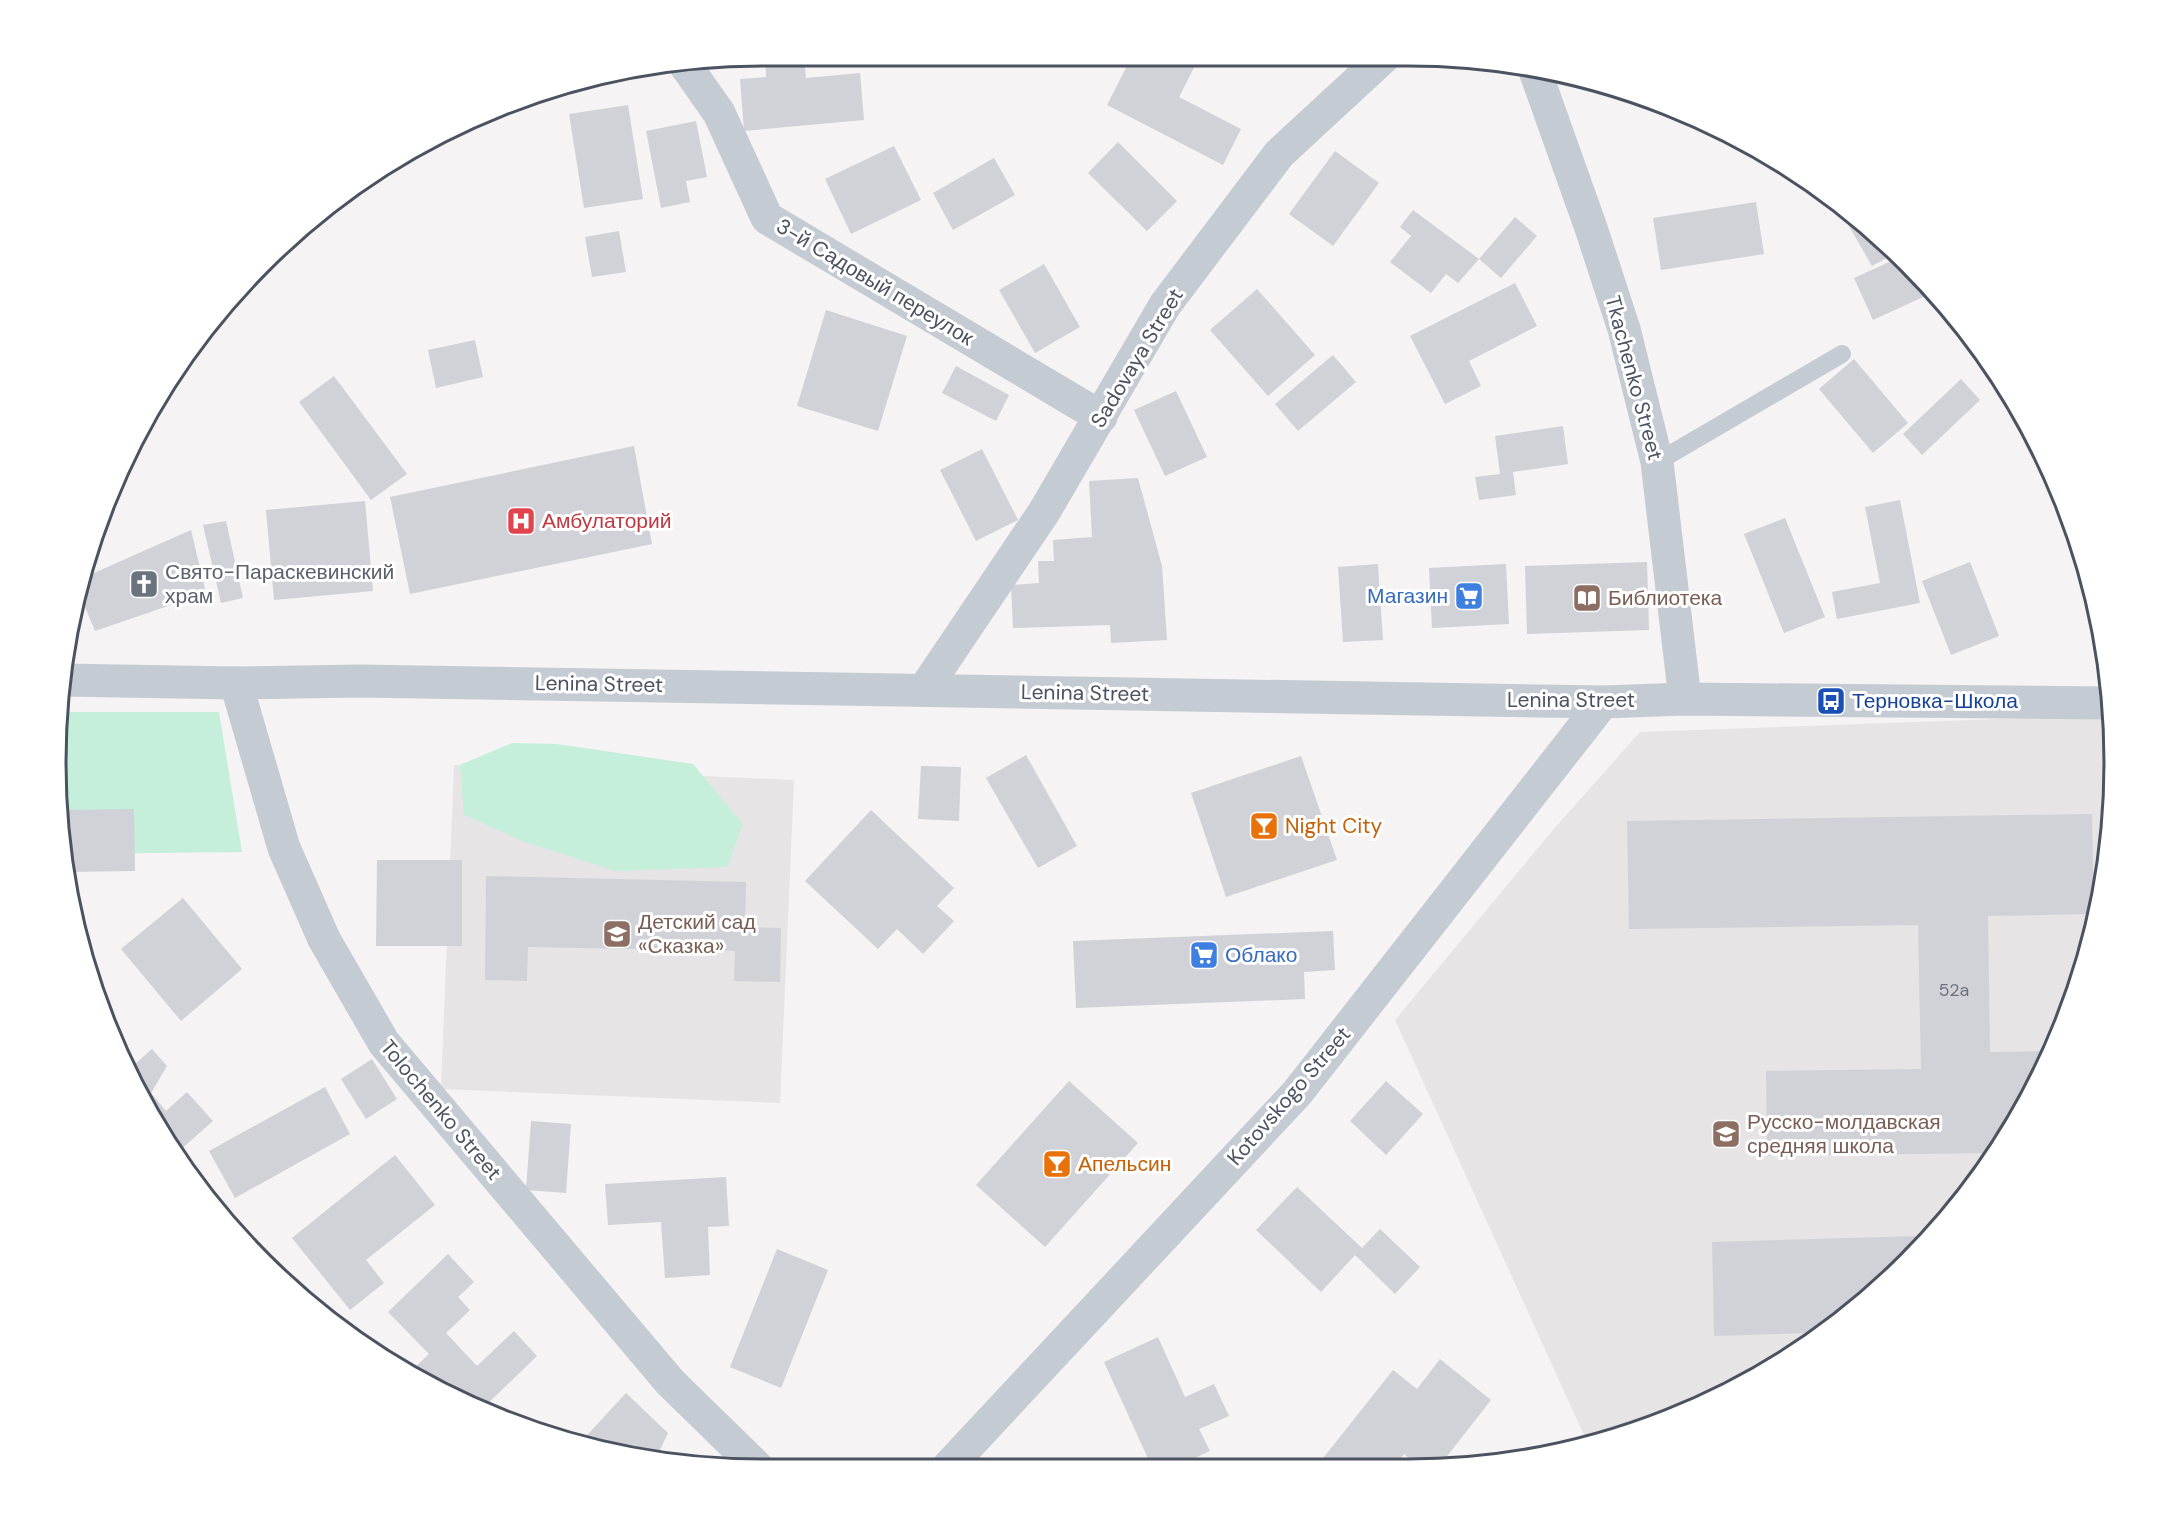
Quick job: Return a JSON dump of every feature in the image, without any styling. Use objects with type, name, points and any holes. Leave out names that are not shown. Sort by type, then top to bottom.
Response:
[{"type":"street","name":"Sadovaya Street","points":[[924,690],[1044,512],[1165,305],[1279,154],[1374,66]]},
{"type":"street","name":"3-й Садовый переулок","points":[[689,70],[719,113],[767,218],[1101,417]]},
{"type":"street","name":"Tkachenko Street","points":[[1538,78],[1624,329],[1657,462],[1685,699]]},
{"type":"street","name":"Lenina Street","points":[[71,680],[236,683],[360,681],[1603,702],[1685,699],[2101,703]]},
{"type":"street","name":"Tolochenko Street","points":[[236,683],[284,848],[324,939],[384,1043],[670,1382],[748,1459]]},
{"type":"street","name":"Kotovskogo Street","points":[[955,1459],[1297,1093],[1603,702]]},
{"type":"lane","points":[[1657,462],[1842,354]]},
{"type":"shaded area","name":"Русско-молдавская средняя школа","points":[[2103,715],[2103,808],[2091,898],[2067,986],[2051,1029],[2011,1111],[1960,1187],[1900,1255],[1867,1286],[1794,1342],[1756,1366],[1674,1406],[1584,1436],[1395,1020],[1553,830],[1640,732]]},
{"type":"shaded area","name":"Детский сад «Сказка»","points":[[454,765],[794,780],[780,1103],[441,1089]]},
{"type":"green space","points":[[68,712],[219,712],[242,852],[72,854],[67,808]]},
{"type":"green space","points":[[512,743],[557,744],[693,764],[743,824],[727,867],[616,871],[522,841],[464,815],[460,765]]},
{"type":"building","points":[[765,66],[805,66],[806,78],[860,73],[864,120],[744,131],[740,79],[766,77]]},
{"type":"building","points":[[1127,66],[1195,66],[1179,97],[1241,129],[1223,165],[1107,105]]},
{"type":"building","points":[[628,105],[643,199],[584,208],[569,114]]},
{"type":"building","points":[[696,121],[707,177],[686,181],[690,202],[661,208],[646,131]]},
{"type":"building","points":[[1118,142],[1177,201],[1147,231],[1088,173]]},
{"type":"building","points":[[894,146],[921,200],[851,234],[825,179]]},
{"type":"building","points":[[1335,151],[1379,183],[1333,246],[1289,214]]},
{"type":"building","points":[[994,158],[1015,195],[953,230],[933,193]]},
{"type":"building","points":[[1756,202],[1764,254],[1661,270],[1653,218]]},
{"type":"building","points":[[1413,210],[1479,259],[1458,283],[1446,274],[1431,293],[1390,262],[1411,236],[1400,227]]},
{"type":"building","points":[[1515,217],[1537,236],[1501,278],[1479,259]]},
{"type":"building","points":[[1847,222],[1887,258],[1872,266]]},
{"type":"building","points":[[619,231],[626,272],[592,277],[585,237]]},
{"type":"building","points":[[1891,261],[1925,296],[1873,320],[1854,278]]},
{"type":"building","points":[[1044,264],[1080,327],[1035,353],[999,290]]},
{"type":"building","points":[[1515,283],[1537,326],[1469,361],[1481,386],[1445,404],[1410,336]]},
{"type":"building","points":[[1257,289],[1315,355],[1268,396],[1210,330]]},
{"type":"building","points":[[826,310],[907,336],[878,431],[797,406]]},
{"type":"building","points":[[475,340],[483,377],[436,388],[428,350]]},
{"type":"building","points":[[1333,355],[1356,382],[1298,431],[1275,404]]},
{"type":"building","points":[[1854,359],[1908,423],[1873,453],[1819,389]]},
{"type":"building","points":[[956,366],[1009,395],[996,421],[942,393]]},
{"type":"building","points":[[334,376],[407,474],[371,500],[299,402]]},
{"type":"building","points":[[1961,379],[1980,400],[1922,455],[1903,434]]},
{"type":"building","points":[[1176,391],[1207,457],[1165,476],[1134,410]]},
{"type":"building","points":[[1563,426],[1568,464],[1513,472],[1516,495],[1479,500],[1475,477],[1500,474],[1495,436]]},
{"type":"building","name":"Амбулаторий","points":[[634,446],[652,544],[410,594],[390,497]]},
{"type":"building","points":[[982,449],[1018,520],[976,541],[940,470]]},
{"type":"building","points":[[1138,478],[1162,566],[1167,640],[1111,643],[1110,625],[1013,628],[1011,585],[1039,583],[1038,561],[1054,561],[1053,540],[1092,537],[1089,481]]},
{"type":"building","points":[[1900,500],[1920,603],[1837,619],[1832,592],[1880,583],[1865,507]]},
{"type":"building","points":[[365,501],[373,591],[274,600],[266,510]]},
{"type":"building","points":[[1785,518],[1825,617],[1784,633],[1744,534]]},
{"type":"building","points":[[226,521],[243,598],[221,603],[203,525]]},
{"type":"building","name":"Свято-Параскевинский храм","points":[[191,530],[206,593],[95,631],[84,605],[93,574]]},
{"type":"building","name":"Библиотека","points":[[1647,562],[1649,630],[1527,634],[1525,566]]},
{"type":"building","points":[[1970,562],[1999,636],[1951,655],[1922,581]]},
{"type":"building","points":[[1378,564],[1383,640],[1343,642],[1338,567]]},
{"type":"building","name":"Магазин","points":[[1506,564],[1509,624],[1432,628],[1429,568]]},
{"type":"building","points":[[1026,755],[1077,846],[1038,868],[986,778]]},
{"type":"building","name":"Night City","points":[[1301,756],[1337,860],[1226,897],[1191,793]]},
{"type":"building","points":[[921,766],[961,767],[959,821],[918,819]]},
{"type":"building","points":[[134,809],[135,871],[75,872],[67,810]]},
{"type":"building","points":[[871,810],[954,888],[937,906],[954,921],[923,954],[897,929],[878,949],[805,881]]},
{"type":"building","points":[[2092,814],[2093,883],[2087,914],[1988,916],[1990,1052],[2041,1051],[2011,1111],[1984,1153],[1767,1156],[1766,1071],[1921,1069],[1918,925],[1629,929],[1627,821]]},
{"type":"building","points":[[377,860],[462,860],[462,946],[376,946]]},
{"type":"building","points":[[486,876],[746,882],[745,927],[781,928],[780,982],[734,981],[735,951],[528,947],[527,981],[485,980]]},
{"type":"building","points":[[183,898],[242,969],[181,1021],[121,949]]},
{"type":"building","name":"Облако","points":[[1333,931],[1335,970],[1304,972],[1305,999],[1076,1008],[1073,941]]},
{"type":"building","points":[[152,1049],[167,1066],[151,1093],[166,1111],[187,1092],[213,1121],[182,1148],[159,1111],[135,1064]]},
{"type":"building","points":[[372,1059],[397,1099],[366,1119],[341,1079]]},
{"type":"building","name":"Апельсин","points":[[1069,1081],[1138,1143],[1045,1247],[976,1185]]},
{"type":"building","points":[[1386,1081],[1423,1114],[1386,1155],[1350,1121]]},
{"type":"building","points":[[325,1087],[350,1134],[235,1198],[209,1151]]},
{"type":"building","points":[[531,1121],[571,1124],[566,1193],[526,1190]]},
{"type":"building","points":[[395,1155],[435,1205],[366,1260],[384,1283],[350,1310],[292,1238]]},
{"type":"building","points":[[726,1177],[729,1226],[708,1227],[710,1275],[665,1278],[661,1222],[608,1225],[605,1184]]},
{"type":"building","points":[[1297,1187],[1362,1248],[1380,1229],[1420,1267],[1395,1294],[1355,1255],[1321,1292],[1256,1230]]},
{"type":"building","points":[[1918,1236],[1867,1286],[1806,1333],[1714,1336],[1712,1242]]},
{"type":"building","points":[[777,1249],[828,1270],[781,1388],[730,1367]]},
{"type":"building","points":[[448,1254],[474,1282],[458,1297],[470,1310],[446,1333],[477,1366],[514,1331],[537,1356],[489,1403],[416,1367],[429,1354],[388,1312]]},
{"type":"building","points":[[1158,1337],[1185,1397],[1214,1384],[1229,1416],[1199,1429],[1210,1451],[1192,1459],[1148,1459],[1104,1362]]},
{"type":"building","points":[[1440,1359],[1491,1400],[1446,1458],[1410,1459],[1404,1454],[1400,1459],[1322,1459],[1393,1370],[1417,1389]]},
{"type":"building","points":[[626,1393],[668,1433],[661,1451],[586,1436]]},
{"type":"place","name":"Амбулаторий","points":[[521,521]]},
{"type":"place","name":"Свято-Параскевинский храм","points":[[144,584]]},
{"type":"place","name":"Магазин","points":[[1469,596]]},
{"type":"place","name":"Библиотека","points":[[1587,598]]},
{"type":"place","name":"Терновка-Школа","points":[[1831,701]]},
{"type":"place","name":"Night City","points":[[1264,826]]},
{"type":"place","name":"Детский сад «Сказка»","points":[[617,934]]},
{"type":"place","name":"Облако","points":[[1204,955]]},
{"type":"place","name":"Русско-молдавская средняя школа","points":[[1726,1134]]},
{"type":"place","name":"Апельсин","points":[[1057,1164]]}]
